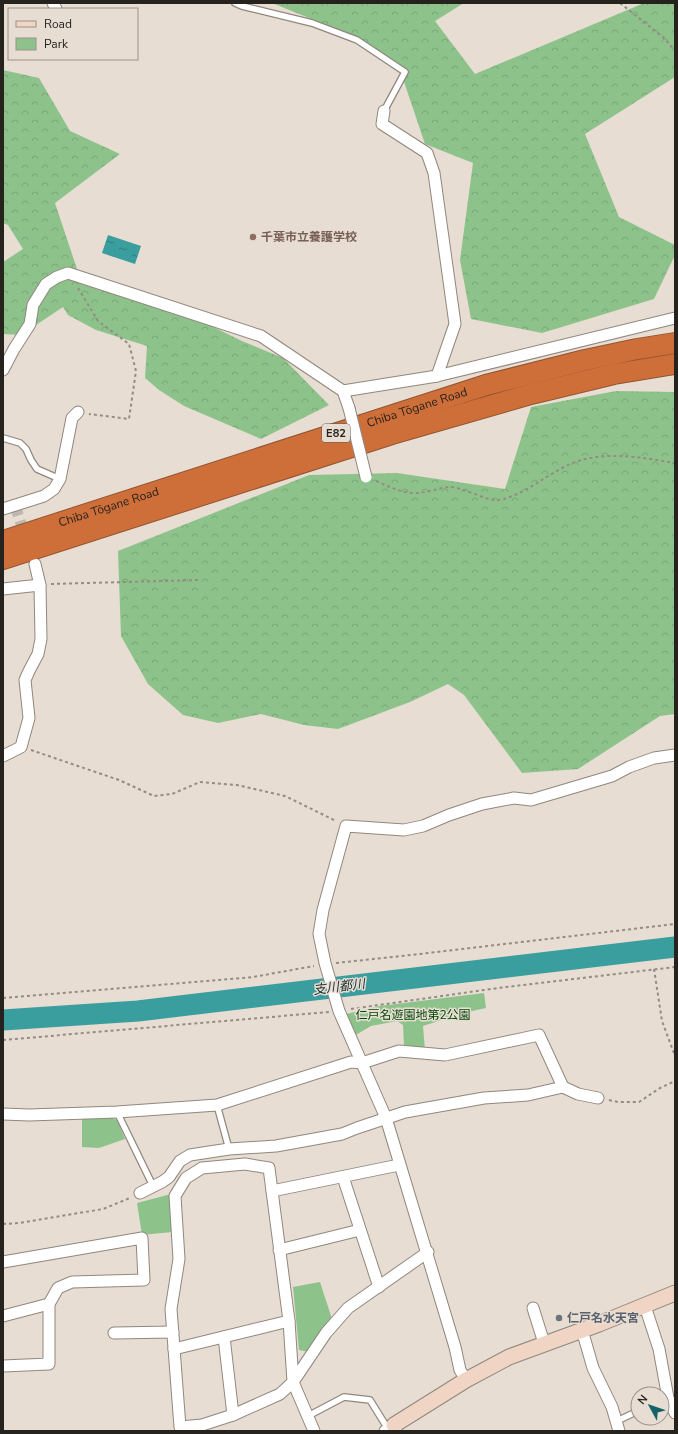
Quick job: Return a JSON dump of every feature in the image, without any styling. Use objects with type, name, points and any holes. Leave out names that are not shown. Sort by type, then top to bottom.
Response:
[{"type":"highway","name":"Chiba Tōgane Road","points":[[3,541],[486,385],[585,360],[675,343]]},
{"type":"highway","name":"Chiba Tōgane Road","points":[[3,559],[392,434],[531,394],[614,374],[675,364]]},
{"type":"street","points":[[384,111],[382,124],[427,154],[434,173],[455,324],[437,376]]},
{"type":"street","points":[[3,370],[30,324],[33,305],[46,284],[57,277],[68,273],[261,336],[318,373],[343,391],[349,408],[366,477]]},
{"type":"street","points":[[343,391],[437,376],[675,318]]},
{"type":"street","points":[[3,509],[44,496],[54,489],[60,479],[72,418],[78,412]]},
{"type":"street","points":[[3,756],[21,747],[29,718],[25,680],[38,654],[41,639],[40,585],[35,564]]},
{"type":"street","points":[[3,589],[40,585]]},
{"type":"street","points":[[466,1380],[460,1370],[456,1347],[428,1252],[399,1165],[386,1118],[340,1011],[325,964],[319,934],[320,922],[346,826],[404,830],[423,826],[449,815],[482,804],[514,798],[531,800],[612,776],[629,767],[654,758],[675,755]]},
{"type":"street","points":[[3,1114],[29,1115],[117,1112],[217,1105],[351,1062],[362,1063],[399,1052],[444,1055],[539,1035],[563,1087]]},
{"type":"street","points":[[140,1193],[168,1178],[180,1162],[190,1155],[229,1149],[276,1146],[342,1134],[405,1112],[484,1098],[528,1096],[563,1087],[578,1094],[598,1098]]},
{"type":"street","points":[[314,1431],[293,1382],[289,1321],[269,1168],[245,1164],[202,1168],[186,1178],[176,1196],[179,1259],[171,1309],[180,1427],[202,1424],[233,1415],[280,1394],[293,1382],[326,1332],[348,1308],[428,1252]]},
{"type":"street","points":[[272,1191],[399,1165]]},
{"type":"street","points":[[343,1177],[379,1287]]},
{"type":"street","points":[[279,1250],[360,1230]]},
{"type":"street","points":[[3,1262],[142,1238],[144,1280],[72,1282],[58,1288],[49,1304],[49,1364],[3,1366]]},
{"type":"street","points":[[391,1429],[466,1380],[510,1357],[675,1293]]},
{"type":"street","points":[[3,1316],[49,1304]]},
{"type":"street","points":[[644,1306],[659,1349],[663,1386]]},
{"type":"street","points":[[532,1308],[544,1343]]},
{"type":"street","points":[[174,1348],[289,1321]]},
{"type":"street","points":[[582,1330],[593,1368],[612,1407],[618,1426]]},
{"type":"street","points":[[114,1333],[173,1332]]},
{"type":"street","points":[[224,1337],[233,1415]]},
{"type":"lane","points":[[235,3],[312,23],[357,40],[405,72],[384,111]]},
{"type":"lane","points":[[3,438],[20,443],[26,449],[37,469],[60,479]]},
{"type":"lane","points":[[217,1105],[229,1149]]},
{"type":"lane","points":[[117,1112],[154,1186]]},
{"type":"lane","points":[[308,1416],[344,1396],[370,1400],[391,1429]]},
{"type":"lane","points":[[618,1426],[630,1417]]},
{"type":"path","points":[[620,3],[664,38],[675,51]]},
{"type":"path","points":[[68,273],[98,321],[129,344],[136,371],[129,419],[78,412]]},
{"type":"path","points":[[366,477],[400,492],[419,493],[450,487],[497,500],[521,493],[565,466],[588,458],[615,456],[638,457],[675,463]]},
{"type":"path","points":[[40,585],[199,580]]},
{"type":"path","points":[[21,747],[119,780],[154,796],[172,794],[200,782],[237,785],[285,796],[346,826]]},
{"type":"path","points":[[3,998],[253,977],[325,964],[411,956],[675,924]]},
{"type":"path","points":[[654,969],[662,1021],[675,1056]]},
{"type":"path","points":[[598,1098],[618,1102],[639,1102],[660,1088],[675,1081]]},
{"type":"path","points":[[3,1224],[20,1223],[104,1210],[122,1203],[140,1193]]},
{"type":"green space","points":[[272,3],[464,3],[435,21],[475,74],[644,3],[675,3],[675,77],[585,134],[619,217],[675,245],[675,255],[654,299],[542,333],[471,319],[460,260],[473,163],[425,144],[398,64],[361,39]]},
{"type":"green space","points":[[3,70],[39,78],[70,131],[120,154],[55,203],[82,284],[205,323],[242,341],[283,358],[329,405],[261,439],[184,406],[159,390],[145,378],[147,346],[96,330],[68,315],[63,307],[21,335],[3,334],[3,262],[23,249],[8,225],[3,223]]},
{"type":"green space","points":[[616,391],[675,392],[675,714],[660,716],[578,769],[522,773],[464,695],[448,684],[410,702],[338,729],[304,725],[261,714],[218,723],[183,715],[148,684],[121,636],[118,551],[309,475],[397,473],[505,489],[531,407]]},
{"type":"green space","name":"仁戸名遊園地第2公園","points":[[484,993],[486,1008],[463,1013],[423,1026],[425,1050],[404,1046],[403,1025],[397,1021],[371,1026],[354,1036],[346,1014],[380,1006]]},
{"type":"green space","points":[[110,1117],[117,1120],[125,1139],[99,1148],[82,1147],[82,1118]]},
{"type":"green space","points":[[171,1194],[172,1232],[142,1235],[137,1203]]},
{"type":"green space","points":[[320,1282],[332,1319],[309,1352],[299,1350],[293,1287]]},
{"type":"water","points":[[108,235],[141,246],[135,264],[102,253]]},
{"type":"waterway","name":"支川都川","points":[[3,1020],[138,1011],[675,947]]},
{"type":"tunnel","points":[[15,505],[26,539]]},
{"type":"place","name":"千葉市立養護学校","points":[[253,237]]},
{"type":"place","name":"仁戸名水天宮","points":[[559,1318]]}]
